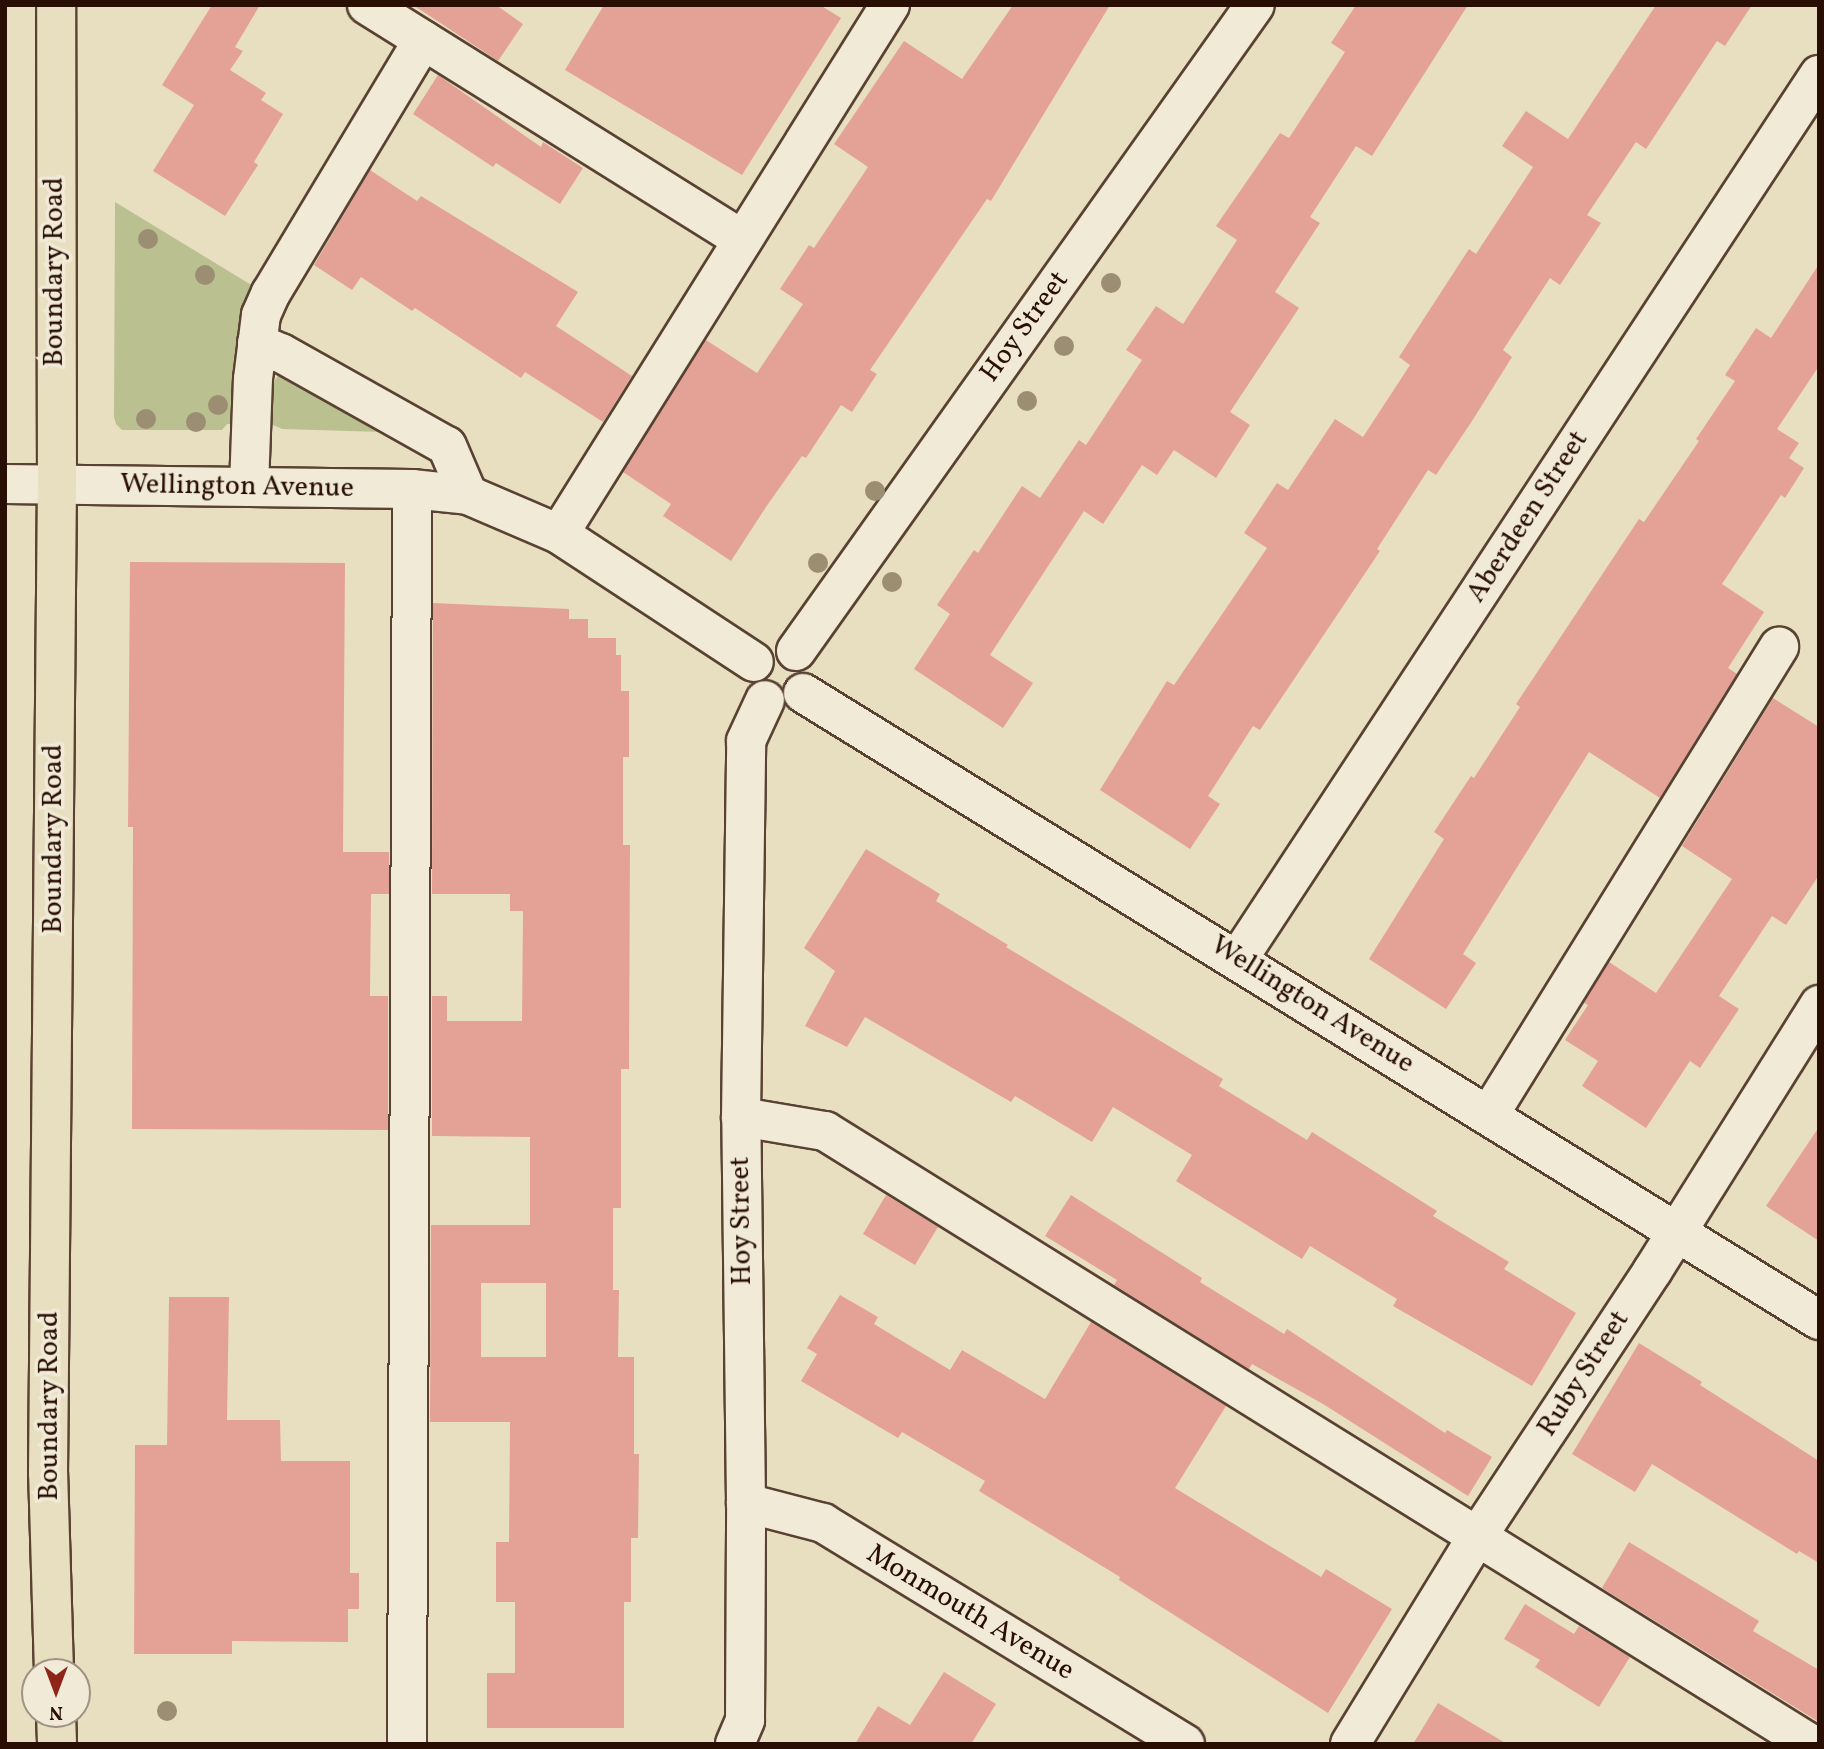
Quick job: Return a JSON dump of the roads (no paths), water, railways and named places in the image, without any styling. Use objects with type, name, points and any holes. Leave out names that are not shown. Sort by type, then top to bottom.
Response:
[{"type":"main road","name":"Boundary Road","points":[[54,1658],[48,1472],[57,484],[56,5]]},
{"type":"street","points":[[367,5],[743,240]]},
{"type":"street","points":[[559,534],[890,5]]},
{"type":"street","name":"Hoy Street","points":[[796,651],[1255,5]]},
{"type":"street","points":[[249,486],[261,316],[271,293],[423,40]]},
{"type":"street","name":"Aberdeen Street","points":[[1238,959],[1819,75]]},
{"type":"street","points":[[257,343],[281,353],[447,446],[468,495]]},
{"type":"street","name":"Wellington Avenue","points":[[5,484],[412,489],[468,495],[559,534],[754,662]]},
{"type":"street","points":[[407,1744],[412,489]]},
{"type":"street","points":[[777,646],[796,651],[808,665],[809,675],[803,692],[789,702],[765,699],[751,679],[754,662],[768,649],[777,646]]},
{"type":"street","points":[[1489,1115],[1779,647]]},
{"type":"street","name":"Wellington Avenue","points":[[803,692],[1819,1320]]},
{"type":"street","name":"Hoy Street","points":[[735,1744],[745,1720],[746,1503],[741,1117],[746,741],[765,699]]},
{"type":"street","name":"Ruby Street","points":[[1350,1744],[1477,1537],[1676,1232],[1819,1005]]},
{"type":"street","points":[[741,1117],[825,1131],[1811,1744]]},
{"type":"street","name":"Monmouth Avenue","points":[[746,1503],[823,1524],[1185,1744]]}]
